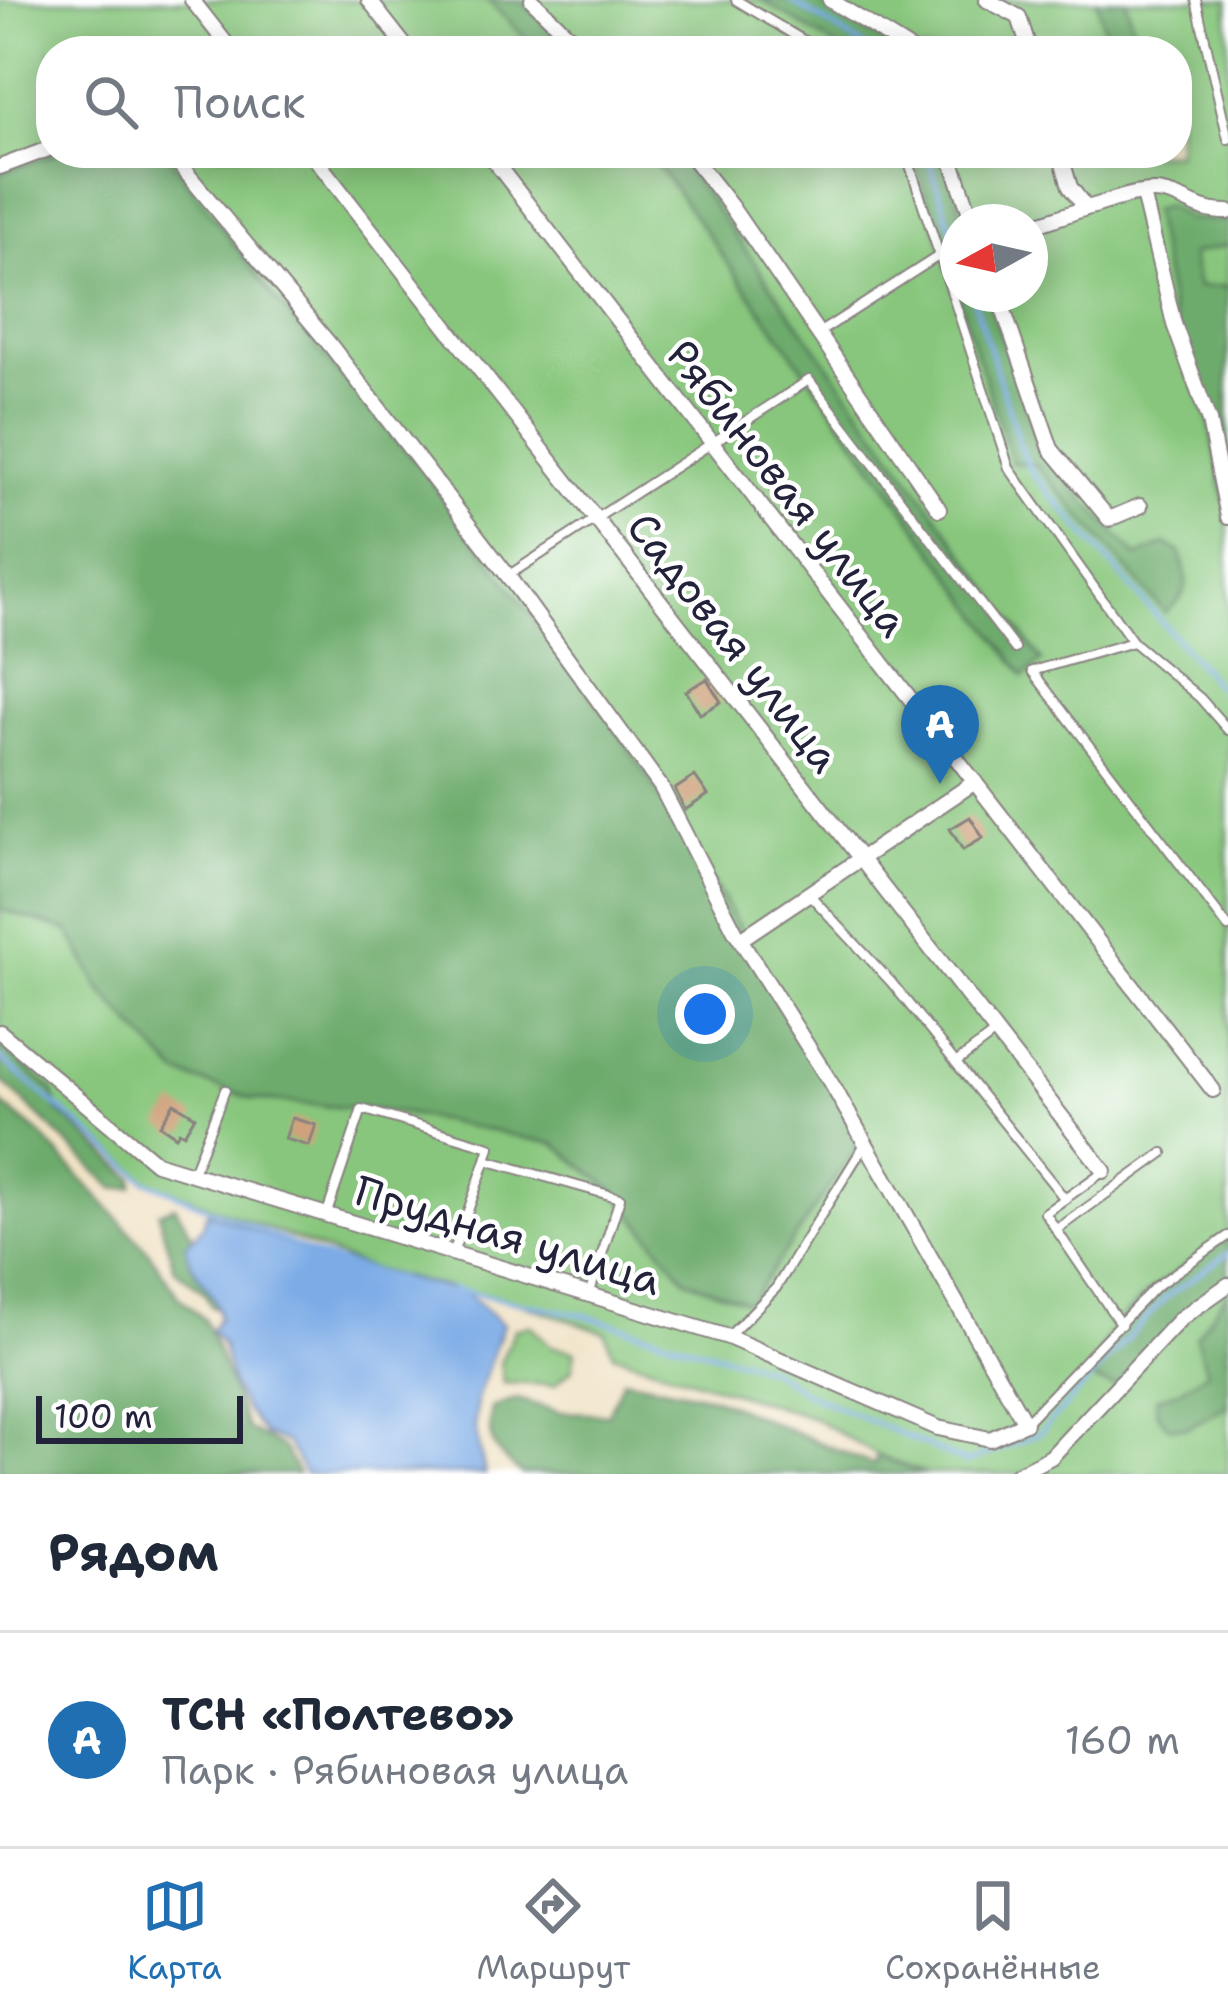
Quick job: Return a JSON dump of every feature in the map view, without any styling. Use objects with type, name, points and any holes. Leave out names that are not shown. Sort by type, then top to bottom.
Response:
[{"type":"street","points":[[192,0],[220,36]]},
{"type":"street","points":[[370,0],[398,36]]},
{"type":"street","points":[[532,0],[569,36]]},
{"type":"street","points":[[830,0],[888,36]]},
{"type":"street","points":[[987,0],[1019,17]]},
{"type":"street","points":[[1024,0],[1019,17],[1025,36]]},
{"type":"street","points":[[1,166],[36,153]]},
{"type":"street","points":[[183,168],[331,346],[662,787],[741,939],[866,1144],[1025,1423]]},
{"type":"street","name":"Садовая улица","points":[[323,168],[1104,1171]]},
{"type":"street","name":"Рябиновая улица","points":[[500,168],[1213,1090]]},
{"type":"street","points":[[700,168],[939,509]]},
{"type":"street","points":[[954,168],[967,204]]},
{"type":"street","points":[[1064,168],[1070,187],[1086,208]]},
{"type":"street","points":[[1048,221],[1143,194],[1164,193],[1197,209],[1228,212]]},
{"type":"street","points":[[1143,194],[1174,324],[1209,421],[1228,517]]},
{"type":"street","points":[[1004,312],[1052,449],[1109,519],[1140,506]]},
{"type":"street","points":[[741,939],[975,782]]},
{"type":"street","name":"Прудная улица","points":[[0,1032],[156,1162],[728,1337],[938,1428],[990,1439],[1025,1423]]},
{"type":"street","points":[[1017,1474],[1051,1457],[1181,1318],[1228,1285]]},
{"type":"lane","points":[[736,0],[796,36]]},
{"type":"lane","points":[[1196,0],[1228,139]]},
{"type":"lane","points":[[818,333],[940,255],[911,168]]},
{"type":"lane","points":[[958,312],[1009,468],[1133,642],[1200,698],[1228,730]]},
{"type":"lane","points":[[508,576],[808,380],[1015,649]]},
{"type":"lane","points":[[1133,642],[1032,671],[1228,927]]},
{"type":"lane","points":[[808,893],[891,982],[1065,1199]]},
{"type":"lane","points":[[957,1062],[996,1032]]},
{"type":"lane","points":[[192,1174],[225,1090]]},
{"type":"lane","points":[[327,1215],[362,1109],[490,1147],[453,1253]]},
{"type":"lane","points":[[728,1337],[776,1288],[866,1144]]},
{"type":"lane","points":[[1057,1230],[1163,1153]]},
{"type":"lane","points":[[486,1160],[620,1198],[589,1294]]},
{"type":"lane","points":[[1104,1171],[1045,1213],[1120,1325]]},
{"type":"lane","points":[[1025,1423],[1155,1287],[1228,1236]]},
{"type":"green space","points":[[0,0],[1228,0],[1228,221],[1188,219],[1167,206],[1228,517],[1228,1474],[926,1474],[878,1456],[814,1418],[613,1354],[605,1332],[513,1301],[388,1276],[146,1181],[0,1058],[0,909],[69,931],[101,991],[252,1099],[404,1113],[556,1144],[614,1191],[686,1280],[275,299],[177,168],[1192,168],[1192,36],[36,36],[36,161],[0,173]]},
{"type":"green space","points":[[487,0],[520,0],[557,36],[524,36]]},
{"type":"green space","points":[[762,0],[818,0],[877,36],[819,36]]},
{"type":"green space","points":[[1097,0],[1126,0],[1135,36],[1106,36]]},
{"type":"green space","points":[[36,161],[36,168],[177,168],[275,299],[422,469],[611,721],[692,846],[855,1126],[857,1147],[749,1303],[686,1280],[614,1191],[555,1144],[404,1113],[252,1099],[178,1074],[101,991],[69,931],[0,909],[0,173]]},
{"type":"green space","points":[[686,168],[1042,661],[1024,676],[661,170]]},
{"type":"green space","points":[[917,168],[947,168],[959,204],[940,204],[940,240]]},
{"type":"green space","points":[[1167,206],[1188,219],[1228,221],[1228,245],[1191,254],[1198,287],[1228,286],[1228,517],[1209,421],[1174,324],[1152,210]]},
{"type":"green space","points":[[1228,245],[1228,286],[1198,287],[1191,253]]},
{"type":"green space","points":[[963,312],[994,312],[1040,451],[1137,557],[1165,544],[1180,552],[1186,586],[1180,599],[1165,613],[1035,464],[1012,463]]},
{"type":"green space","points":[[0,1046],[53,1091],[58,1111],[133,1178],[133,1187],[115,1189],[0,1079]]},
{"type":"green space","points":[[0,1102],[41,1135],[148,1251],[180,1298],[205,1320],[247,1428],[284,1449],[298,1474],[0,1474]]},
{"type":"green space","points":[[175,1206],[193,1236],[186,1246],[197,1274],[216,1297],[218,1308],[211,1307],[205,1293],[174,1269],[159,1212]]},
{"type":"green space","points":[[1228,1236],[1228,1285],[1181,1318],[1117,1387],[1096,1381],[1098,1359],[1124,1316],[1165,1279]]},
{"type":"green space","points":[[1228,1291],[1228,1405],[1187,1428],[1168,1427],[1157,1413],[1156,1398],[1179,1391],[1207,1372],[1196,1337]]},
{"type":"green space","points":[[530,1325],[551,1346],[575,1351],[572,1369],[555,1385],[503,1383],[500,1363],[515,1329]]},
{"type":"green space","points":[[623,1379],[712,1397],[873,1465],[878,1456],[926,1474],[522,1474],[494,1446],[492,1408],[518,1399],[559,1412],[608,1414]]},
{"type":"water","points":[[207,1212],[319,1256],[466,1293],[503,1324],[477,1399],[475,1428],[485,1474],[305,1474],[287,1443],[265,1435],[247,1412],[233,1387],[222,1345],[211,1330],[219,1318],[217,1307],[186,1245],[203,1226]]},
{"type":"building","points":[[707,679],[721,702],[700,714],[686,691]]},
{"type":"building","points":[[695,776],[708,795],[685,810],[675,789]]},
{"type":"building","points":[[970,817],[983,838],[963,850],[950,829]]},
{"type":"building","points":[[174,1103],[195,1116],[184,1134],[179,1131],[176,1136],[160,1125]]},
{"type":"building","points":[[292,1118],[316,1125],[309,1146],[285,1139]]},
{"type":"waterway","points":[[790,0],[847,36]]},
{"type":"waterway","points":[[932,168],[943,204]]},
{"type":"waterway","points":[[978,312],[1033,474],[1228,698]]},
{"type":"waterway","points":[[0,1058],[146,1181],[319,1256],[399,1279]]},
{"type":"waterway","points":[[451,1289],[583,1315],[770,1369],[804,1392],[966,1463],[1039,1434],[1165,1298],[1228,1253]]},
{"type":"place","name":"ТСН «Полтево»","points":[[940,784]]}]
